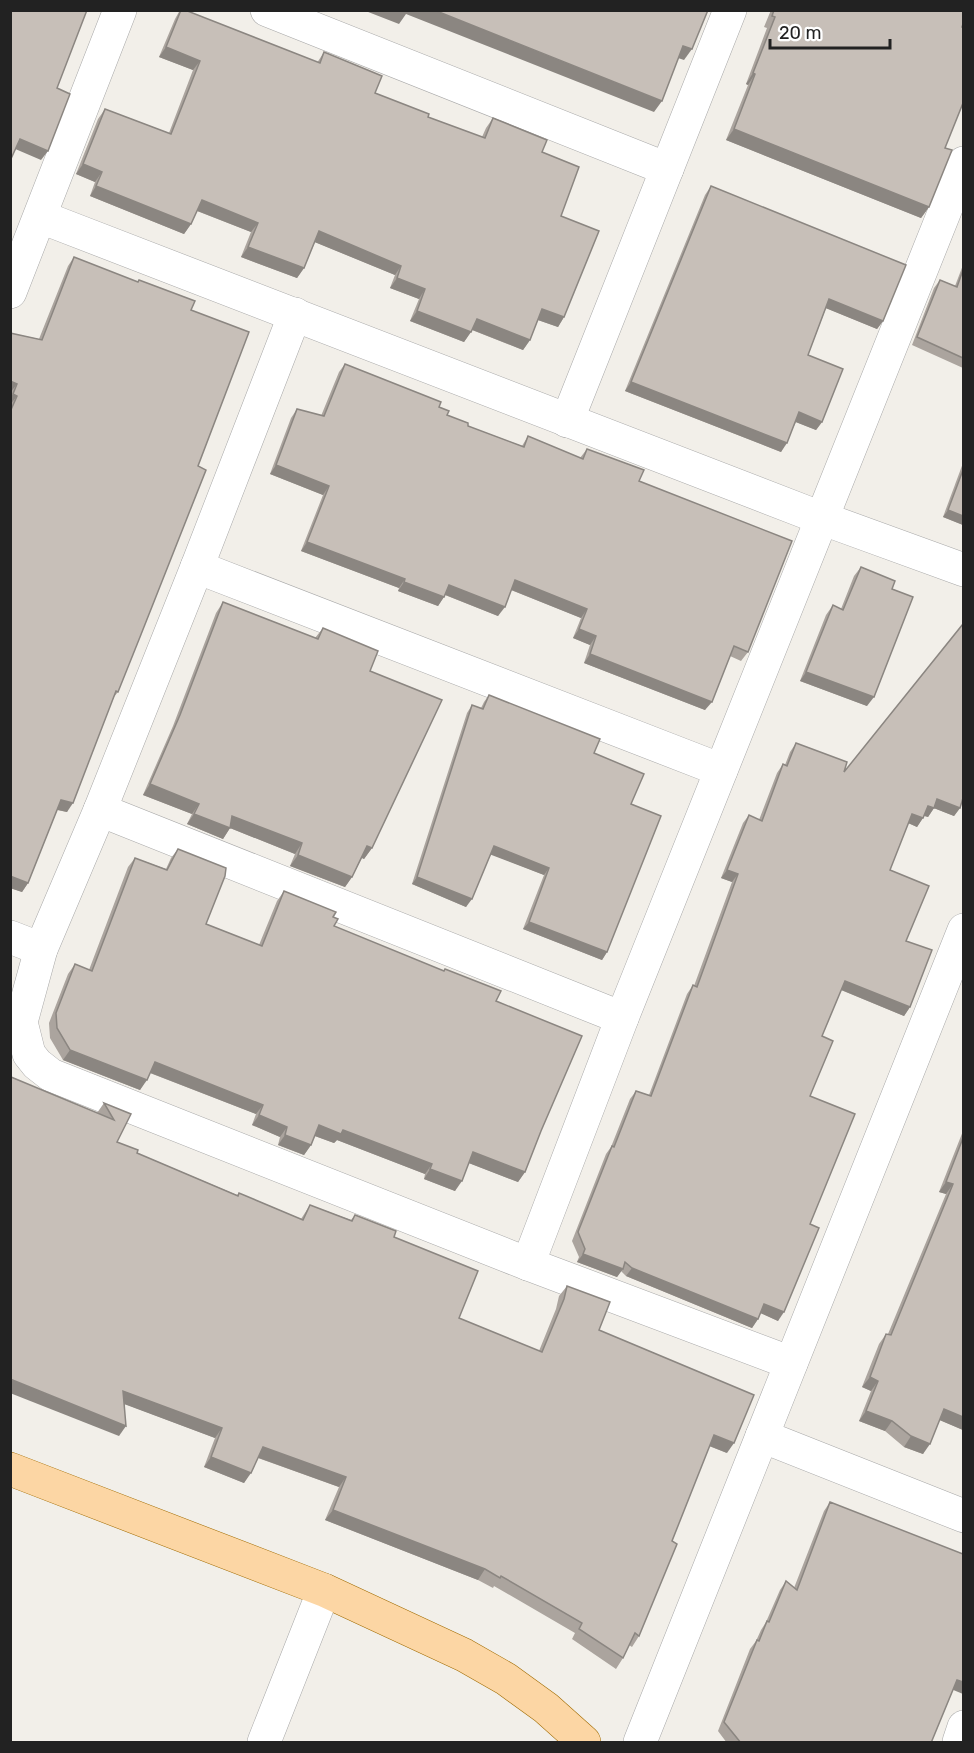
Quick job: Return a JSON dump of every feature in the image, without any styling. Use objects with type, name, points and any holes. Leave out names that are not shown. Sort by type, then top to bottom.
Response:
[{"type":"main road","points":[[10,1469],[324,1590],[464,1655],[506,1679],[546,1708],[584,1743]]},
{"type":"street","points":[[10,292],[41,218],[120,10]]},
{"type":"street","points":[[267,10],[667,169]]},
{"type":"street","points":[[567,421],[730,10]]},
{"type":"street","points":[[528,1264],[622,1018],[963,163]]},
{"type":"street","points":[[41,218],[821,518],[963,570]]},
{"type":"street","points":[[295,314],[100,810],[41,949],[21,1022],[28,1054],[51,1075],[528,1264],[791,1363]]},
{"type":"street","points":[[197,567],[721,770]]},
{"type":"street","points":[[100,810],[622,1018]]},
{"type":"street","points":[[640,1743],[963,930]]},
{"type":"street","points":[[10,937],[41,949]]},
{"type":"street","points":[[762,1436],[963,1516]]},
{"type":"street","points":[[264,1743],[324,1590]]},
{"type":"street","points":[[959,1743],[963,1727]]},
{"type":"building","points":[[10,10],[87,10],[57,88],[70,94],[48,151],[20,139],[10,161]]},
{"type":"building","points":[[181,10],[320,63],[324,52],[382,76],[375,93],[429,114],[428,117],[485,138],[493,118],[547,140],[542,152],[579,167],[561,216],[599,231],[564,317],[542,309],[530,340],[477,319],[471,332],[417,311],[425,289],[397,278],[401,266],[319,231],[304,268],[248,247],[258,223],[202,200],[191,224],[96,186],[102,172],[83,164],[105,109],[171,134],[200,61],[166,47]]},
{"type":"building","points":[[434,10],[708,10],[692,49],[683,46],[662,101]]},
{"type":"building","points":[[774,10],[963,10],[963,103],[945,148],[952,150],[929,207],[734,129],[775,17],[772,16]]},
{"type":"building","points":[[711,186],[906,265],[883,321],[829,299],[808,355],[843,369],[822,422],[799,412],[787,443],[631,382]]},
{"type":"building","points":[[74,257],[195,301],[191,310],[249,332],[198,466],[206,470],[118,692],[116,691],[73,803],[61,800],[28,883],[10,876],[10,412],[17,396],[13,394],[17,384],[10,381],[10,333],[42,340]]},
{"type":"building","points":[[963,270],[963,358],[917,337],[940,280],[957,287]]},
{"type":"building","points":[[345,364],[441,402],[439,407],[449,411],[447,415],[468,423],[468,426],[524,447],[528,436],[583,459],[587,449],[644,470],[639,481],[792,541],[748,652],[734,646],[712,702],[590,654],[596,636],[579,629],[587,609],[515,580],[505,607],[449,585],[444,597],[404,582],[405,579],[307,542],[329,486],[276,465],[297,409],[324,416]]},
{"type":"building","points":[[963,470],[963,516],[948,510]]},
{"type":"building","points":[[861,567],[895,581],[892,589],[913,597],[874,697],[806,672],[833,605],[843,610]]},
{"type":"building","points":[[223,602],[318,639],[323,628],[378,651],[370,671],[442,700],[372,848],[367,846],[352,877],[298,855],[302,843],[232,816],[230,828],[194,814],[199,804],[150,784],[180,715]]},
{"type":"building","points":[[963,624],[963,798],[960,808],[937,799],[934,808],[928,806],[923,818],[912,814],[890,870],[929,886],[906,941],[932,950],[910,1007],[845,981],[822,1036],[833,1041],[810,1096],[855,1114],[810,1224],[819,1228],[784,1312],[764,1304],[758,1319],[632,1268],[625,1262],[623,1269],[583,1254],[585,1249],[578,1232],[636,1091],[651,1096],[693,985],[697,987],[738,874],[727,870],[749,815],[762,821],[783,764],[787,766],[796,743],[847,762],[844,772]]},
{"type":"building","points":[[489,695],[600,739],[594,753],[644,774],[631,804],[661,816],[607,952],[529,922],[549,868],[494,846],[472,899],[417,877],[472,705],[483,709]]},
{"type":"building","points":[[178,849],[226,868],[206,924],[262,946],[284,891],[336,912],[333,917],[338,919],[334,926],[444,971],[445,969],[501,991],[496,1001],[582,1036],[525,1172],[473,1152],[462,1181],[430,1169],[432,1164],[343,1130],[341,1134],[319,1125],[311,1145],[285,1135],[287,1127],[259,1115],[263,1105],[155,1062],[147,1080],[70,1050],[57,1028],[56,1013],[75,964],[92,971],[135,858],[167,870]]},
{"type":"building","points":[[11,1077],[114,1120],[104,1103],[131,1114],[117,1142],[138,1150],[137,1153],[238,1196],[239,1193],[303,1220],[310,1205],[352,1221],[355,1215],[396,1231],[394,1237],[478,1271],[459,1318],[542,1352],[567,1286],[610,1302],[599,1330],[754,1395],[734,1443],[714,1435],[672,1541],[677,1544],[639,1636],[635,1633],[623,1658],[579,1629],[582,1623],[501,1576],[500,1578],[485,1569],[333,1510],[346,1477],[263,1447],[251,1473],[211,1457],[222,1428],[123,1391],[126,1426],[10,1379]]},
{"type":"building","points":[[963,1138],[963,1417],[944,1409],[930,1444],[911,1436],[892,1421],[866,1411],[878,1381],[870,1377],[886,1334],[891,1335],[953,1184],[946,1182]]},
{"type":"building","points":[[830,1502],[963,1554],[963,1682],[957,1680],[931,1743],[741,1743],[724,1722],[757,1640],[759,1641],[767,1621],[769,1622],[786,1581],[797,1590]]}]
